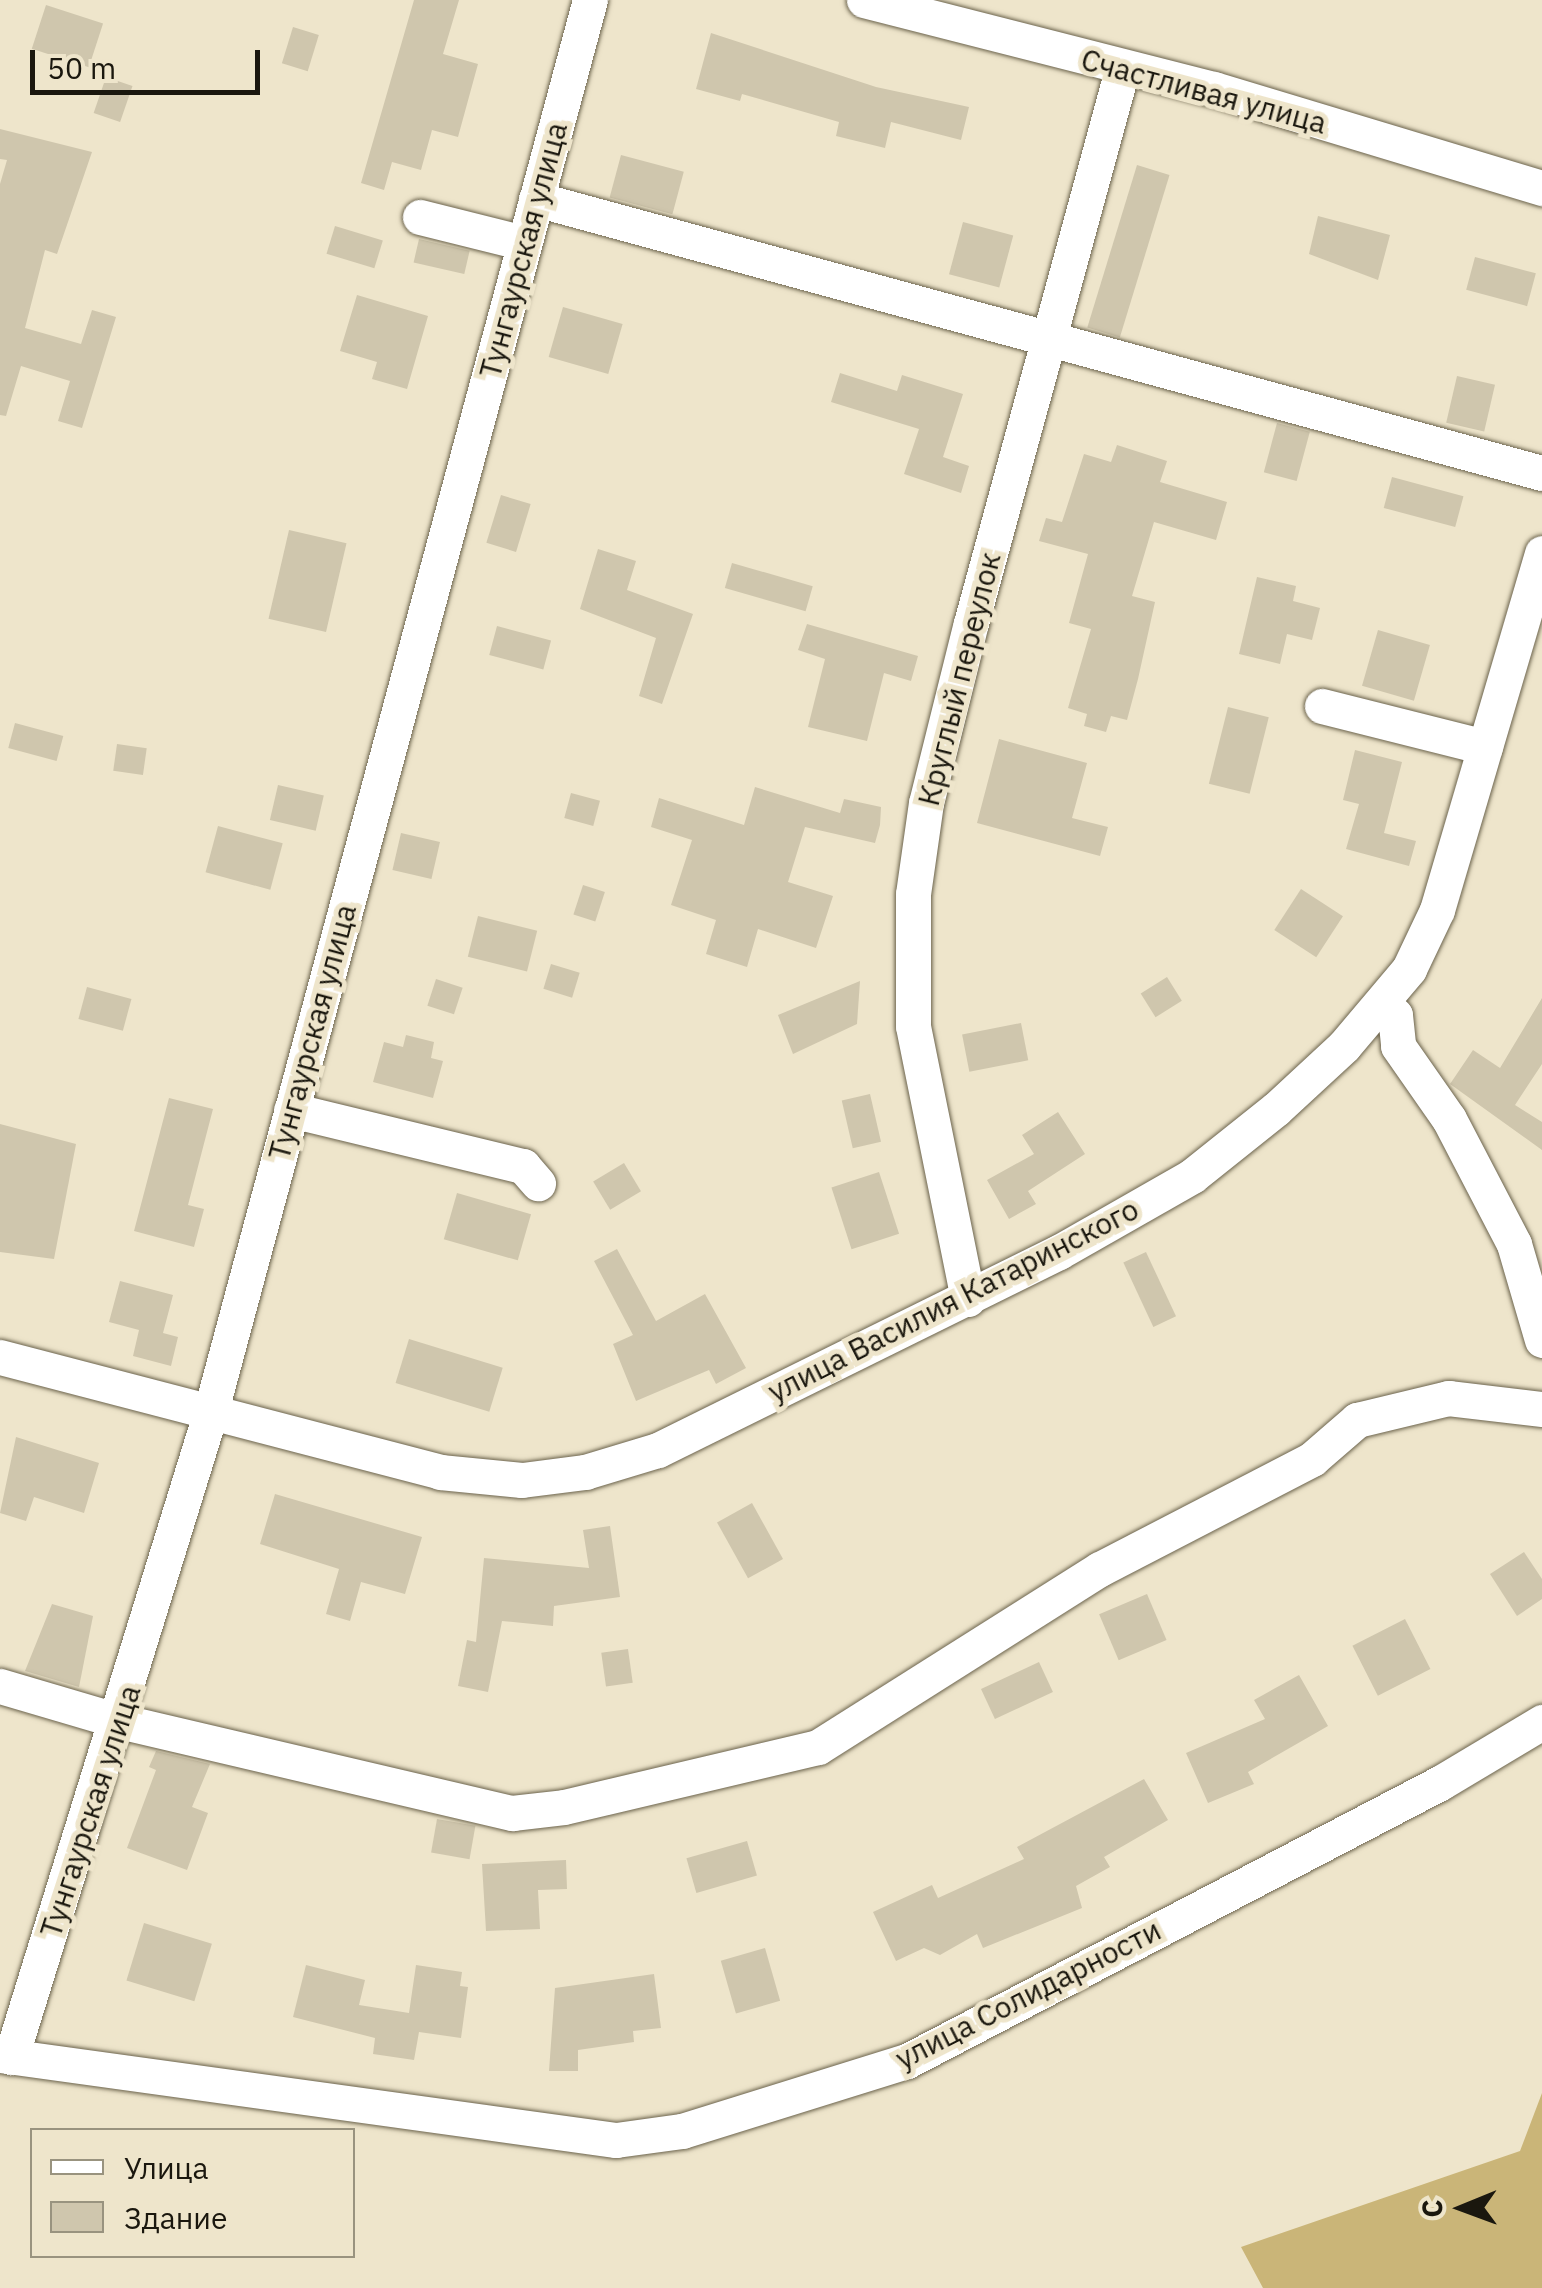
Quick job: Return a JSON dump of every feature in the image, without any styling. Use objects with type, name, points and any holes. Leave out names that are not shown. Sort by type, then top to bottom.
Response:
[{"type":"street","name":"Тунгаурская улица","points":[[6,2056],[119,1721],[210,1414],[590,0]]},
{"type":"street","name":"Счастливая улица","points":[[864,0],[1122,70],[1214,90],[1542,188]]},
{"type":"street","name":"Круглый переулок","points":[[968,1299],[913,1026],[913,894],[931,785],[1122,70]]},
{"type":"street","points":[[536,199],[1048,342],[1542,473]]},
{"type":"street","points":[[420,216],[524,243]]},
{"type":"street","name":"улица Василия Катаринского","points":[[0,1356],[440,1472],[522,1480],[585,1472],[658,1450],[968,1299],[1192,1176],[1276,1109],[1383,1003],[1424,945],[1542,553]]},
{"type":"street","points":[[1322,706],[1485,746]]},
{"type":"street","points":[[1383,1003],[1395,1015],[1398,1046],[1449,1119],[1514,1244],[1542,1340]]},
{"type":"street","points":[[291,1110],[522,1166],[538,1183]]},
{"type":"street","points":[[0,1686],[119,1721],[512,1813],[564,1807],[818,1747],[1100,1569],[1312,1459],[1358,1420],[1448,1398],[1542,1409]]},
{"type":"street","name":"улица Солидарности","points":[[6,2056],[616,2140],[682,2130],[907,2061],[1440,1784],[1542,1722]]},
{"type":"shaded area","points":[[1542,2093],[1542,2288],[1263,2288],[1241,2247],[1520,2151]]},
{"type":"building","points":[[414,0],[459,0],[443,54],[478,64],[458,137],[432,130],[421,170],[392,162],[384,190],[361,183]]},
{"type":"building","points":[[46,5],[103,24],[89,67],[32,49]]},
{"type":"building","points":[[293,27],[319,35],[308,71],[282,63]]},
{"type":"building","points":[[711,33],[876,87],[969,107],[961,140],[891,122],[885,148],[836,136],[839,122],[742,94],[740,101],[696,89]]},
{"type":"building","points":[[106,77],[132,86],[120,122],[94,113]]},
{"type":"building","points":[[0,129],[92,152],[57,254],[45,250],[25,328],[81,344],[92,310],[116,317],[82,428],[58,421],[70,381],[21,366],[6,416],[0,415],[0,184],[7,160],[0,159]]},
{"type":"building","points":[[621,155],[684,172],[672,214],[610,198]]},
{"type":"building","points":[[1137,165],[1170,175],[1120,338],[1087,328]]},
{"type":"building","points":[[1318,216],[1390,235],[1378,280],[1309,254]]},
{"type":"building","points":[[963,222],[1013,235],[999,288],[949,274]]},
{"type":"building","points":[[335,226],[383,241],[374,268],[327,254]]},
{"type":"building","points":[[419,239],[470,251],[464,274],[414,262]]},
{"type":"building","points":[[1475,257],[1536,273],[1527,306],[1466,290]]},
{"type":"building","points":[[357,295],[428,316],[407,389],[372,379],[377,362],[340,351]]},
{"type":"building","points":[[563,307],[623,324],[608,374],[549,357]]},
{"type":"building","points":[[840,373],[897,391],[902,375],[963,394],[943,457],[969,466],[961,493],[904,474],[919,429],[831,402]]},
{"type":"building","points":[[1457,376],[1495,385],[1484,432],[1446,423]]},
{"type":"building","points":[[1277,423],[1310,432],[1297,481],[1264,472]]},
{"type":"building","points":[[1117,445],[1167,461],[1160,482],[1227,502],[1216,540],[1154,522],[1132,596],[1155,602],[1138,679],[1127,720],[1111,716],[1106,732],[1084,726],[1087,714],[1068,708],[1091,629],[1069,623],[1088,554],[1039,541],[1046,518],[1062,522],[1084,454],[1111,462]]},
{"type":"building","points":[[1392,477],[1463,496],[1455,527],[1384,508]]},
{"type":"building","points":[[501,495],[531,504],[516,552],[486,543]]},
{"type":"building","points":[[289,530],[346,543],[326,632],[269,619]]},
{"type":"building","points":[[598,549],[636,561],[627,590],[693,614],[662,704],[639,696],[656,638],[580,609]]},
{"type":"building","points":[[732,563],[813,586],[806,611],[725,588]]},
{"type":"building","points":[[1257,577],[1296,586],[1293,601],[1320,608],[1312,640],[1287,634],[1280,664],[1239,654]]},
{"type":"building","points":[[807,624],[918,656],[911,681],[884,673],[867,741],[808,727],[825,659],[798,650]]},
{"type":"building","points":[[497,626],[551,640],[543,669],[489,655]]},
{"type":"building","points":[[1378,630],[1430,645],[1414,701],[1362,686]]},
{"type":"building","points":[[1228,707],[1269,717],[1250,794],[1209,784]]},
{"type":"building","points":[[15,723],[63,736],[57,761],[8,748]]},
{"type":"building","points":[[999,739],[1087,763],[1072,818],[1108,827],[1100,856],[977,823]]},
{"type":"building","points":[[117,744],[147,748],[143,775],[113,771]]},
{"type":"building","points":[[1355,750],[1402,762],[1384,833],[1416,841],[1409,866],[1346,849],[1359,804],[1343,800]]},
{"type":"building","points":[[278,785],[324,796],[316,831],[270,820]]},
{"type":"building","points":[[755,787],[840,813],[844,799],[881,807],[875,843],[805,827],[788,882],[833,896],[816,948],[758,929],[747,967],[706,954],[716,920],[671,905],[692,840],[651,827],[659,798],[744,825]]},
{"type":"building","points":[[571,793],[600,801],[593,826],[564,818]]},
{"type":"building","points":[[218,826],[283,843],[270,890],[206,872]]},
{"type":"building","points":[[401,833],[440,842],[431,879],[392,870]]},
{"type":"building","points":[[583,885],[605,892],[595,922],[573,914]]},
{"type":"building","points":[[1301,889],[1343,916],[1316,957],[1274,930]]},
{"type":"building","points":[[478,916],[537,931],[527,972],[468,957]]},
{"type":"building","points":[[551,964],[580,973],[572,998],[543,989]]},
{"type":"building","points":[[1167,977],[1182,1001],[1156,1017],[1141,993]]},
{"type":"building","points":[[436,979],[463,988],[454,1014],[427,1006]]},
{"type":"building","points":[[860,981],[857,1024],[793,1054],[778,1015]]},
{"type":"building","points":[[87,987],[131,999],[123,1031],[78,1019]]},
{"type":"building","points":[[1542,998],[1542,1064],[1515,1105],[1542,1122],[1542,1150],[1450,1084],[1473,1050],[1500,1068]]},
{"type":"building","points":[[1021,1023],[1028,1060],[969,1072],[962,1034]]},
{"type":"building","points":[[406,1035],[434,1042],[431,1058],[443,1061],[433,1098],[373,1082],[384,1042],[403,1047]]},
{"type":"building","points":[[870,1094],[881,1142],[853,1148],[842,1101]]},
{"type":"building","points":[[169,1098],[213,1109],[188,1205],[204,1209],[194,1247],[134,1231]]},
{"type":"building","points":[[1058,1112],[1085,1154],[1028,1191],[1036,1204],[1009,1219],[987,1180],[1034,1154],[1022,1135]]},
{"type":"building","points":[[0,1124],[76,1144],[54,1259],[0,1252]]},
{"type":"building","points":[[624,1163],[641,1191],[610,1210],[593,1182]]},
{"type":"building","points":[[879,1172],[899,1234],[852,1249],[831,1187]]},
{"type":"building","points":[[457,1193],[531,1214],[518,1260],[444,1239]]},
{"type":"building","points":[[617,1249],[656,1321],[705,1294],[746,1368],[716,1384],[709,1370],[636,1401],[613,1344],[633,1335],[594,1261]]},
{"type":"building","points":[[1146,1252],[1176,1316],[1153,1327],[1123,1263]]},
{"type":"building","points":[[120,1281],[173,1295],[163,1333],[178,1337],[171,1366],[133,1356],[139,1330],[109,1322]]},
{"type":"building","points":[[409,1339],[503,1368],[489,1412],[396,1383]]},
{"type":"building","points":[[16,1437],[99,1463],[84,1513],[34,1497],[26,1521],[0,1513]]},
{"type":"building","points":[[275,1494],[422,1537],[405,1594],[361,1582],[350,1621],[326,1614],[339,1569],[260,1544]]},
{"type":"building","points":[[752,1503],[783,1559],[748,1578],[717,1522]]},
{"type":"building","points":[[610,1526],[620,1597],[554,1606],[553,1626],[502,1621],[488,1692],[458,1686],[467,1640],[476,1642],[484,1558],[589,1568],[583,1530]]},
{"type":"building","points":[[1524,1552],[1542,1579],[1542,1599],[1517,1616],[1490,1574]]},
{"type":"building","points":[[1147,1594],[1167,1640],[1119,1660],[1099,1614]]},
{"type":"building","points":[[52,1604],[93,1616],[79,1687],[25,1671]]},
{"type":"building","points":[[1405,1619],[1430,1669],[1378,1696],[1352,1646]]},
{"type":"building","points":[[628,1649],[633,1683],[606,1686],[601,1653]]},
{"type":"building","points":[[1039,1662],[1053,1692],[995,1719],[981,1689]]},
{"type":"building","points":[[1299,1675],[1328,1726],[1248,1772],[1254,1784],[1208,1803],[1186,1753],[1265,1719],[1254,1700]]},
{"type":"building","points":[[156,1751],[210,1764],[192,1807],[208,1813],[187,1870],[127,1848],[156,1770],[149,1767]]},
{"type":"building","points":[[1144,1779],[1168,1820],[1104,1857],[1110,1867],[1076,1886],[1082,1908],[983,1948],[977,1934],[940,1955],[924,1948],[896,1961],[873,1912],[932,1885],[938,1898],[1024,1859],[1017,1847]]},
{"type":"building","points":[[437,1819],[475,1826],[470,1859],[431,1852]]},
{"type":"building","points":[[747,1841],[757,1876],[696,1893],[686,1858]]},
{"type":"building","points":[[566,1860],[567,1889],[538,1890],[540,1929],[486,1931],[482,1864]]},
{"type":"building","points":[[144,1923],[212,1944],[194,2001],[126,1980]]},
{"type":"building","points":[[765,1948],[780,2001],[736,2014],[721,1961]]},
{"type":"building","points":[[306,1965],[365,1980],[359,2005],[409,2013],[416,1965],[462,1972],[460,1986],[468,1987],[461,2038],[419,2032],[414,2060],[373,2054],[375,2038],[293,2017]]},
{"type":"building","points":[[654,1974],[661,2028],[633,2031],[634,2042],[578,2050],[578,2071],[549,2071],[555,1988]]}]
